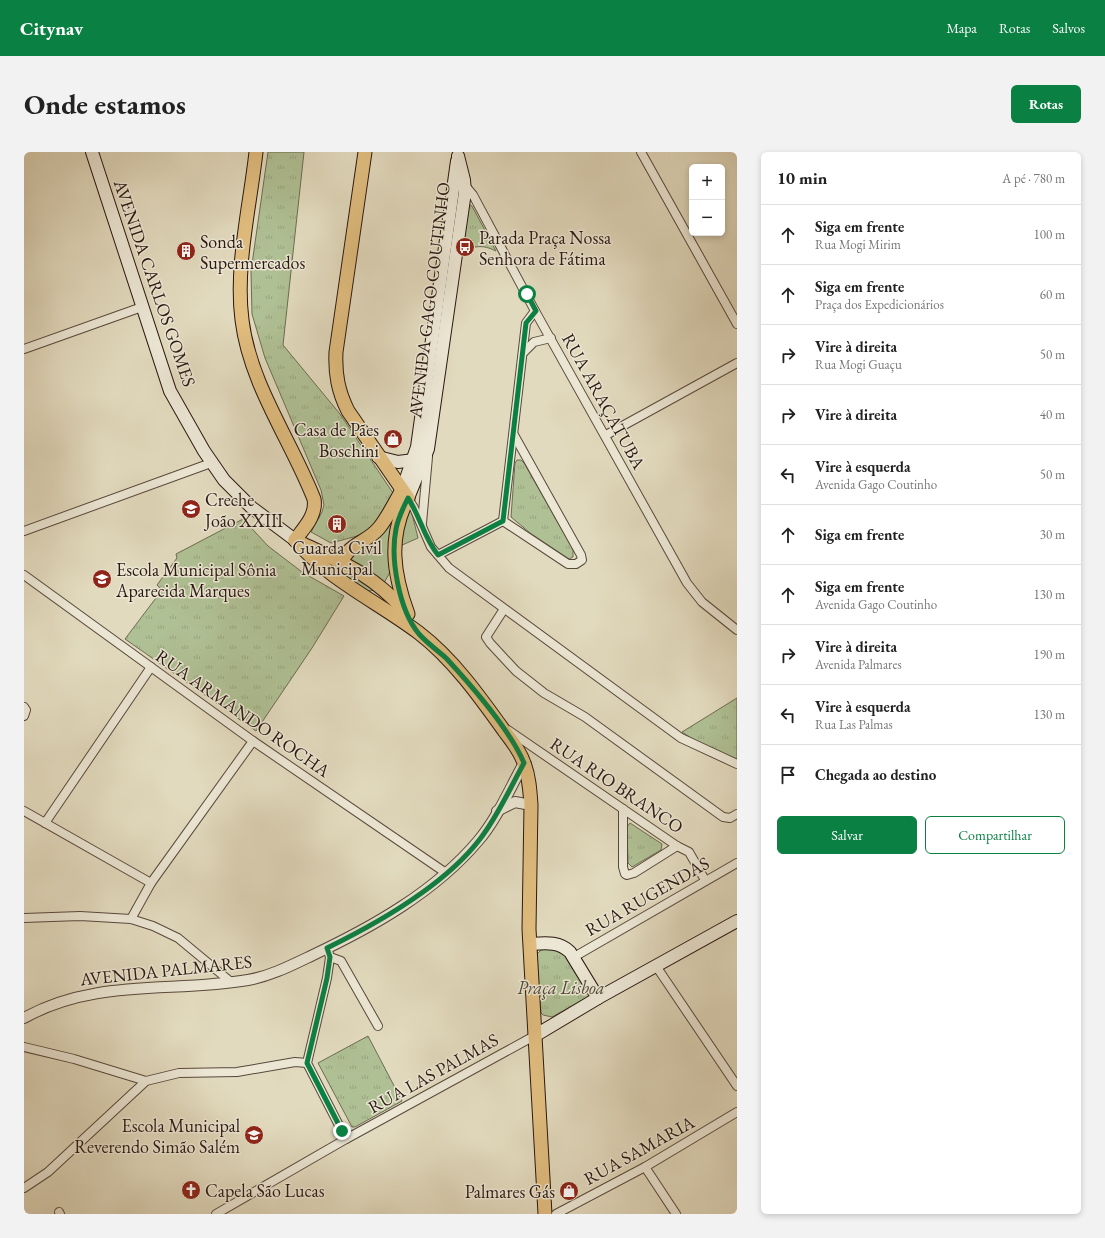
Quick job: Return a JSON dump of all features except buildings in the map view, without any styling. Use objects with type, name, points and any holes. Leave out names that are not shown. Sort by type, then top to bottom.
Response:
[{"type":"main road","name":"AVENIDA CARLOS GOMES","points":[[92,152],[170,391],[211,463],[236,494],[295,540],[342,561],[385,590]]},
{"type":"main road","points":[[256,152],[241,268],[241,315],[245,338],[257,375],[314,499],[314,510],[312,516],[295,540],[309,556],[342,581],[419,633],[445,658],[468,683],[500,725],[524,763],[529,783],[531,805],[530,944],[545,1214]]},
{"type":"main road","points":[[365,152],[336,352],[335,369],[337,382],[345,404],[378,457],[405,494]]},
{"type":"main road","points":[[342,581],[340,571],[342,561],[347,552],[355,544],[378,529],[405,494],[418,442],[455,178],[460,153]]},
{"type":"main road","name":"AVENIDA GAGO COUTINHO","points":[[408,614],[399,589],[395,535],[405,494],[428,449],[465,184],[460,153]]},
{"type":"main road","points":[[378,457],[398,462],[414,460]]},
{"type":"main road","points":[[316,550],[342,548],[355,544]]},
{"type":"main road","points":[[362,595],[374,595],[385,590],[394,579],[397,570]]},
{"type":"main road","points":[[385,590],[408,614],[419,633]]},
{"type":"main road","points":[[536,1035],[598,998],[737,921]]},
{"type":"main road","points":[[530,944],[565,946],[574,957],[598,998]]},
{"type":"street","points":[[641,152],[737,324]]},
{"type":"street","name":"RUA ARAÇATUBA","points":[[455,178],[465,184],[474,195],[536,311],[687,583],[702,602],[737,630]]},
{"type":"street","points":[[24,349],[142,307]]},
{"type":"street","points":[[503,521],[526,323],[536,311]]},
{"type":"street","points":[[523,352],[534,342],[551,338]]},
{"type":"street","points":[[606,435],[737,363]]},
{"type":"street","points":[[503,521],[568,564],[576,564],[582,560],[581,555],[551,499],[514,435]]},
{"type":"street","name":"AVENIDA GAGO COUTINHO","points":[[422,526],[428,449]]},
{"type":"street","points":[[24,531],[211,463]]},
{"type":"street","points":[[405,494],[414,508],[427,540],[449,568],[681,738],[737,764]]},
{"type":"street","points":[[438,555],[503,521]]},
{"type":"street","name":"RUA ARMANDO ROCHA","points":[[24,575],[252,741],[446,873]]},
{"type":"street","points":[[504,609],[486,637],[516,671],[544,693],[585,717],[720,815],[728,818],[737,814]]},
{"type":"street","points":[[45,823],[151,668]]},
{"type":"street","points":[[24,707],[26,710],[24,716]]},
{"type":"street","name":"RUA RIO BRANCO","points":[[500,725],[677,846],[689,852],[705,880]]},
{"type":"street","points":[[131,919],[151,883],[252,741]]},
{"type":"street","name":"AVENIDA PALMARES","points":[[24,1018],[40,1009],[86,994],[120,989],[231,982],[267,976],[329,953],[390,913],[446,873],[480,839],[524,763]]},
{"type":"street","points":[[497,811],[515,802],[531,805]]},
{"type":"street","points":[[623,809],[623,868],[625,874],[634,873],[677,846]]},
{"type":"street","points":[[24,811],[151,883]]},
{"type":"street","name":"RUA RUGENDAS","points":[[574,957],[705,880],[737,863]]},
{"type":"street","points":[[24,918],[80,916],[131,919],[153,926],[178,938],[231,982]]},
{"type":"street","points":[[346,1139],[307,1063],[327,978],[329,953],[341,961],[378,1026]]},
{"type":"street","points":[[656,966],[737,1086]]},
{"type":"street","name":"RUA LAS PALMAS","points":[[216,1214],[346,1139],[536,1035]]},
{"type":"street","points":[[24,1047],[74,1059],[146,1081]]},
{"type":"street","points":[[24,1188],[48,1172],[146,1081],[179,1073],[224,1073],[295,1062],[307,1063]]},
{"type":"street","name":"RUA SAMARIA","points":[[556,1214],[645,1166],[737,1112]]},
{"type":"street","points":[[645,1166],[676,1214]]},
{"type":"green space","points":[[268,152],[304,152],[283,345],[340,414],[393,493],[373,526],[361,535],[331,543],[311,532],[322,512],[324,505],[321,490],[265,358],[252,314],[251,271]]},
{"type":"green space","points":[[468,204],[472,206],[496,251],[487,247],[478,247],[470,248],[461,252]]},
{"type":"green space","points":[[517,460],[521,460],[524,463],[573,549],[573,557],[569,559],[530,533],[511,517],[515,463]]},
{"type":"green space","points":[[409,508],[411,510],[418,538],[400,546],[400,537]]},
{"type":"green space","points":[[243,519],[268,546],[302,572],[344,596],[312,648],[256,731],[125,639],[162,590],[157,585],[177,558],[176,554]]},
{"type":"green space","points":[[393,520],[390,572],[384,583],[351,560],[363,545]]},
{"type":"green space","points":[[344,568],[377,590],[368,591],[345,577]]},
{"type":"green space","points":[[737,698],[737,759],[702,745],[682,732]]},
{"type":"green space","points":[[630,823],[662,844],[661,850],[632,867],[628,863],[627,827]]},
{"type":"green space","name":"Praça Lisboa","points":[[549,948],[563,954],[568,959],[578,972],[590,993],[588,997],[552,1017],[541,1013],[536,955],[541,950]]},
{"type":"green space","points":[[368,1036],[402,1101],[355,1127],[352,1127],[318,1063]]},
{"type":"place","name":"Parada Praça Nossa Senhora de Fátima","points":[[465,247]]},
{"type":"place","name":"Sonda Supermercados","points":[[186,251]]},
{"type":"place","name":"Casa de Pães Boschini","points":[[393,439]]},
{"type":"place","name":"Creche João XXIII","points":[[191,509]]},
{"type":"place","name":"Guarda Civil Municipal","points":[[337,524]]},
{"type":"place","name":"Escola Municipal Sônia Aparecida Marques","points":[[102,579]]},
{"type":"place","name":"Escola Municipal Reverendo Simão Salém","points":[[254,1135]]},
{"type":"place","name":"Capela São Lucas","points":[[191,1190]]},
{"type":"place","name":"Palmares Gás","points":[[569,1191]]},
{"type":"route","points":[[342,1131],[307,1063],[327,978],[330,957],[327,948],[360,932],[390,913],[436,882],[468,853],[486,830],[524,763],[521,755],[500,725],[468,683],[419,633],[408,614],[401,597],[394,546],[398,518],[408,498],[414,508],[427,540],[438,555],[503,521],[526,323],[528,318],[536,311],[527,294]]}]
